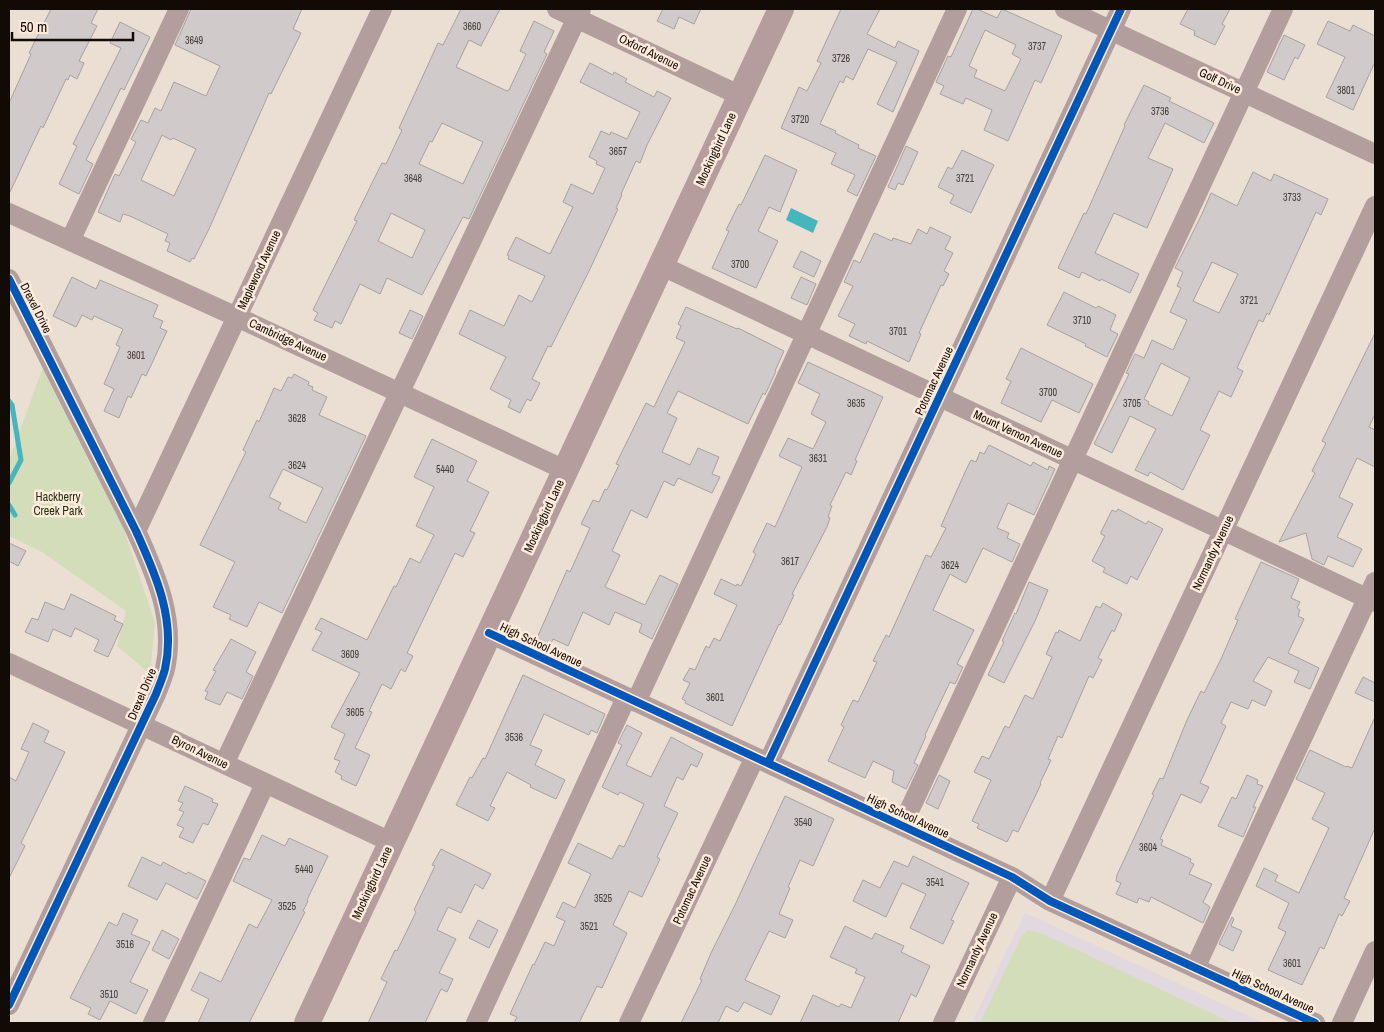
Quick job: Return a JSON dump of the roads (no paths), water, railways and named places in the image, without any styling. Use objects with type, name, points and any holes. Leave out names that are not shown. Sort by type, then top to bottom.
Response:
[{"type":"main road","name":"Mockingbird Lane","points":[[307,1023],[781,9]]},
{"type":"street","points":[[70,241],[179,9]]},
{"type":"street","name":"Maplewood Avenue","points":[[136,531],[382,9]]},
{"type":"street","name":"Oxford Avenue","points":[[557,9],[579,13],[740,96]]},
{"type":"street","points":[[476,1023],[807,334],[957,9]]},
{"type":"street","name":"Golf Drive","points":[[1065,9],[1375,154]]},
{"type":"street","name":"Potomac Avenue","points":[[629,1023],[762,760],[939,396],[1121,9]]},
{"type":"street","points":[[902,826],[1283,9]]},
{"type":"street","points":[[224,764],[579,13]]},
{"type":"street","name":"Normandy Avenue","points":[[1050,900],[1375,206]]},
{"type":"street","name":"Cambridge Avenue","points":[[9,213],[565,470]]},
{"type":"street","name":"Mount Vernon Avenue","points":[[662,266],[1223,531],[1373,594]]},
{"type":"street","name":"Drexel Drive","points":[[9,279],[136,531],[154,571],[166,610],[168,645],[165,669],[156,694],[9,1005]]},
{"type":"street","points":[[1195,968],[1373,594]]},
{"type":"street","name":"High School Avenue","points":[[489,634],[1012,877],[1050,900],[1315,1023]]},
{"type":"street","name":"Byron Avenue","points":[[10,667],[142,725],[391,842]]},
{"type":"street","points":[[153,1023],[265,784]]},
{"type":"street","name":"Normandy Avenue","points":[[943,1023],[1012,877]]},
{"type":"street","points":[[1342,1023],[1375,952]]},
{"type":"water","points":[[791,208],[818,221],[813,233],[786,220]]},
{"type":"waterway","points":[[9,401],[12,405],[21,460],[9,483]]},
{"type":"waterway","points":[[9,505],[15,515]]},
{"type":"park label","name":"Hackberry Creek Park","points":[[58,504]]}]
